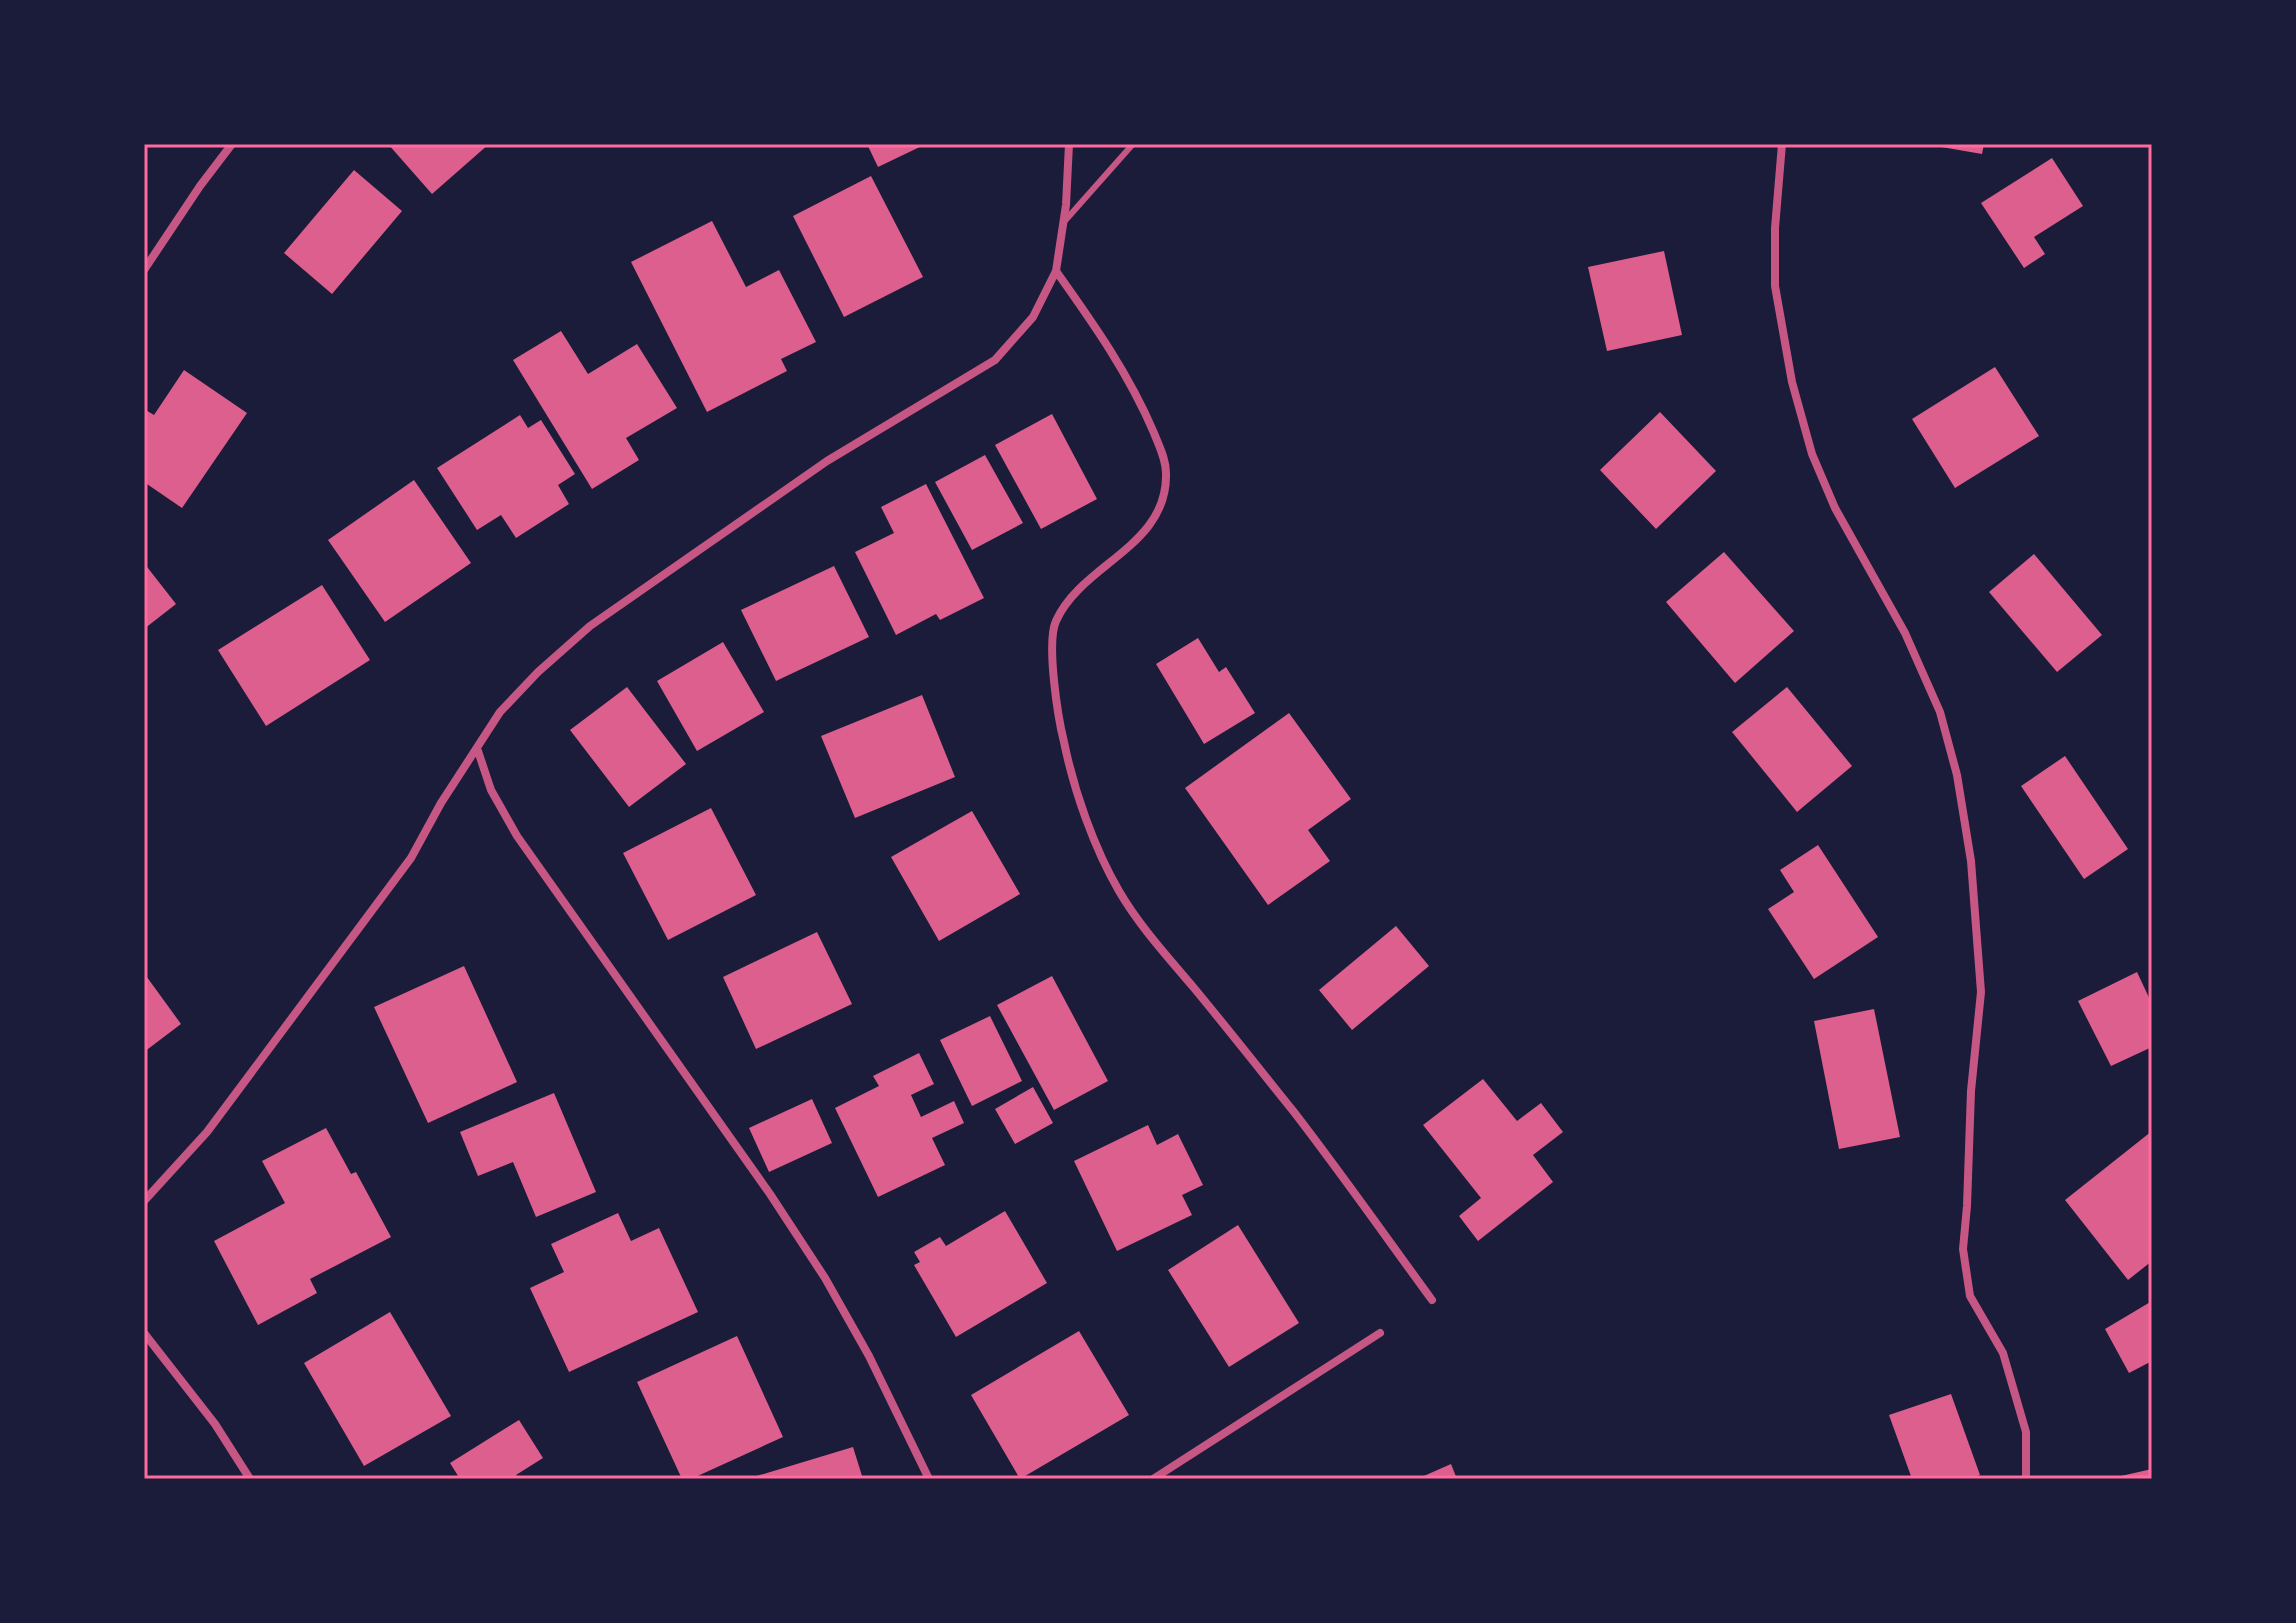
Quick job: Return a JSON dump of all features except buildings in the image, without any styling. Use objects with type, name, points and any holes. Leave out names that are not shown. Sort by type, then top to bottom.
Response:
[{"type":"street","points":[[144,270],[232,144]]},
{"type":"street","points":[[144,1201],[207,1132],[411,858],[441,803],[478,751],[500,712],[538,672],[590,626],[827,461],[995,360],[1033,317],[1056,271],[1069,144]]},
{"type":"street","points":[[1782,144],[1775,228],[1775,286],[1792,382],[1812,454],[1835,508],[1905,633],[1940,712],[1957,775],[1971,861],[1981,992],[1971,1091],[1963,1249],[1970,1296],[2003,1353],[2026,1432],[2026,1479]]},
{"type":"street","points":[[1056,271],[1102,335],[1140,398],[1163,455],[1166,473],[1164,494],[1149,527],[1089,579],[1055,622],[1052,647],[1059,711],[1081,806],[1118,890],[1145,931],[1295,1114],[1432,1300]]},
{"type":"street","points":[[478,751],[491,790],[517,836],[770,1194],[825,1278],[869,1356],[929,1479]]},
{"type":"street","points":[[144,1333],[215,1424],[250,1479]]},
{"type":"street","points":[[1153,1479],[1380,1333]]},
{"type":"lane","points":[[1063,223],[1133,144]]}]
